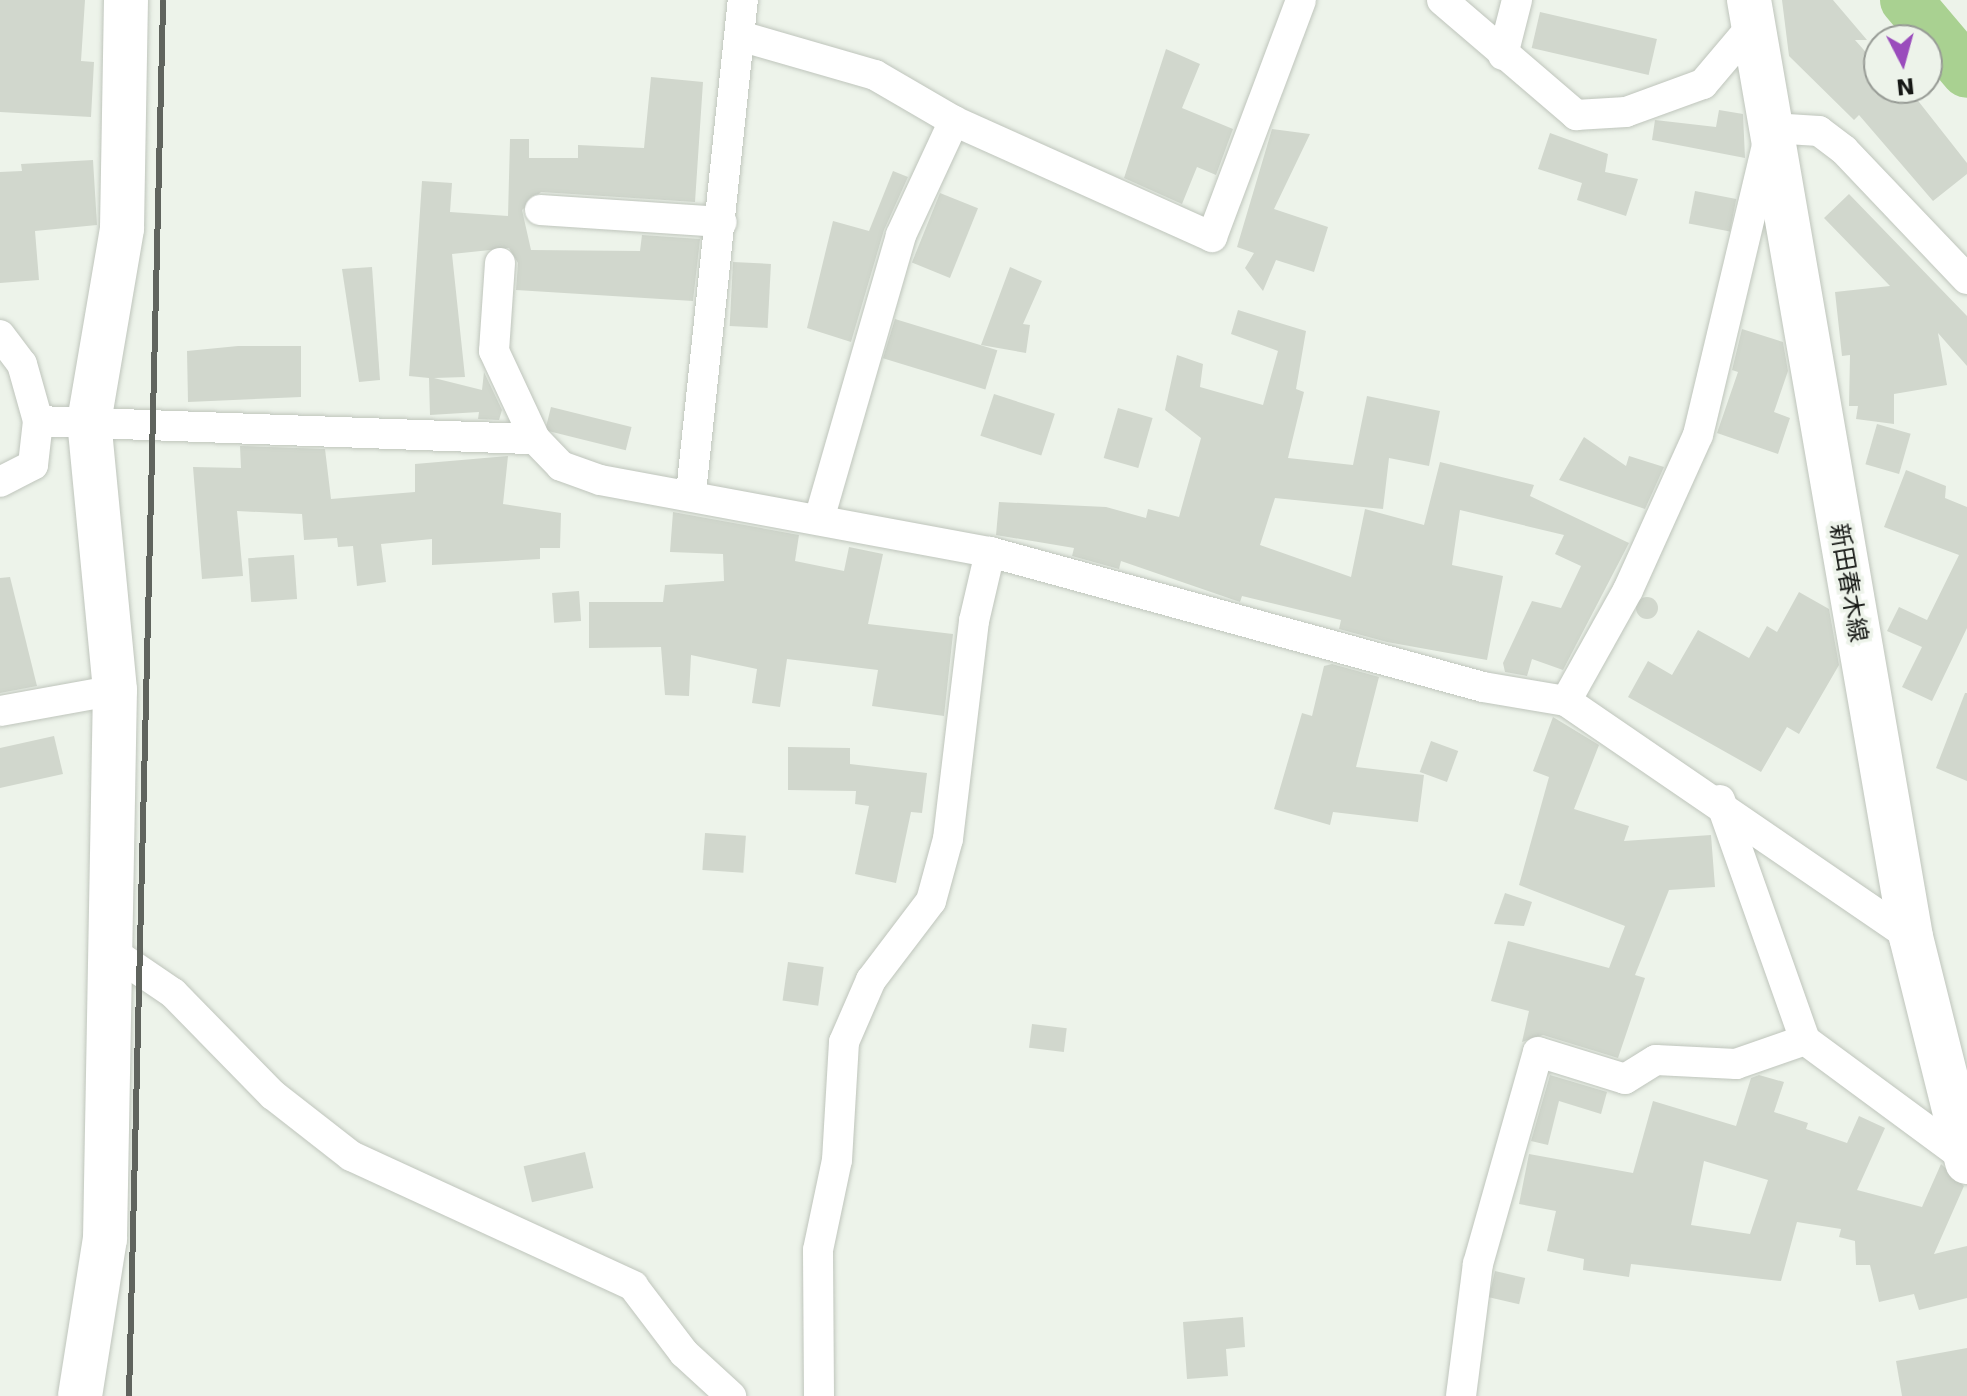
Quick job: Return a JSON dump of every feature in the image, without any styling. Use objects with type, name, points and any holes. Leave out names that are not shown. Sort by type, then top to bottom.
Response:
[{"type":"street","points":[[80,1396],[105,1239],[115,690],[89,422],[122,228],[126,0]]},
{"type":"street","points":[[691,493],[722,222],[743,0]]},
{"type":"street","points":[[740,36],[875,75],[954,121],[1212,237],[1301,0]]},
{"type":"street","points":[[1442,0],[1576,115],[1626,112],[1703,84],[1750,13]]},
{"type":"street","points":[[1503,55],[1517,0]]},
{"type":"street","name":"新田春木線","points":[[1750,13],[1911,937],[1966,1160]]},
{"type":"street","points":[[820,516],[901,235],[954,121]]},
{"type":"street","points":[[1566,701],[1628,590],[1698,435],[1771,128],[1819,131],[1844,150],[1967,279]]},
{"type":"street","points":[[540,210],[722,222]]},
{"type":"street","points":[[500,263],[494,351],[535,439],[561,466],[600,480],[820,516],[990,552],[1483,687],[1566,701],[1720,800],[1911,937]]},
{"type":"street","points":[[0,335],[22,364],[38,421],[33,465],[0,482]]},
{"type":"street","points":[[38,421],[535,439]]},
{"type":"street","points":[[819,1396],[818,1250],[837,1160],[844,1042],[871,980],[931,901],[948,839],[974,621],[990,552]]},
{"type":"street","points":[[0,711],[115,690]]},
{"type":"street","points":[[1720,800],[1805,1040],[1966,1160]]},
{"type":"street","points":[[111,951],[173,993],[273,1095],[351,1156],[633,1286],[684,1353],[731,1396]]},
{"type":"street","points":[[1461,1396],[1478,1264],[1538,1052],[1625,1079],[1656,1060],[1736,1064],[1805,1040]]},
{"type":"building","points":[[0,0],[85,0],[81,61],[94,62],[91,117],[0,112]]},
{"type":"building","points":[[1782,0],[1833,0],[1863,35],[1863,40],[1855,40],[1863,49],[1863,104],[1921,104],[1967,163],[1967,174],[1933,201],[1859,115],[1854,120],[1789,56]]},
{"type":"building","points":[[1540,12],[1657,39],[1649,75],[1532,48]]},
{"type":"building","points":[[1166,49],[1200,64],[1182,108],[1233,129],[1216,175],[1197,167],[1182,204],[1124,178]]},
{"type":"building","points":[[651,77],[703,82],[695,202],[541,192],[522,210],[531,250],[640,251],[642,235],[700,239],[693,301],[516,290],[518,263],[509,248],[452,254],[465,377],[434,378],[482,390],[484,372],[502,410],[499,420],[478,419],[479,412],[430,415],[429,378],[409,376],[422,181],[452,183],[450,212],[508,216],[510,139],[529,139],[529,158],[578,158],[578,145],[644,148]]},
{"type":"building","points":[[1719,110],[1743,114],[1745,158],[1652,140],[1655,120],[1716,127]]},
{"type":"building","points":[[1272,129],[1310,134],[1274,209],[1328,227],[1314,272],[1276,260],[1263,291],[1245,268],[1254,253],[1237,247]]},
{"type":"building","points":[[1550,133],[1608,154],[1605,172],[1638,179],[1626,216],[1577,200],[1582,183],[1538,169]]},
{"type":"building","points":[[93,160],[97,225],[35,231],[39,280],[0,283],[0,172],[22,171],[21,164]]},
{"type":"building","points":[[893,171],[908,177],[884,230],[851,342],[807,328],[833,221],[869,231]]},
{"type":"building","points":[[1695,191],[1736,199],[1730,231],[1689,223]]},
{"type":"building","points":[[940,193],[978,208],[950,278],[912,263]]},
{"type":"building","points":[[1849,194],[1967,316],[1967,366],[1938,333],[1947,385],[1894,394],[1894,424],[1856,419],[1858,406],[1849,406],[1850,355],[1842,356],[1835,292],[1890,286],[1824,218]]},
{"type":"building","points":[[733,262],[771,264],[768,328],[730,326]]},
{"type":"building","points":[[372,267],[380,380],[359,382],[342,269]]},
{"type":"building","points":[[1010,267],[1042,281],[1023,324],[1030,325],[1026,353],[981,345]]},
{"type":"building","points":[[1238,310],[1306,331],[1296,389],[1304,392],[1288,458],[1353,465],[1367,396],[1440,411],[1429,466],[1389,458],[1383,509],[1275,498],[1260,545],[1351,577],[1365,509],[1424,525],[1440,462],[1534,485],[1530,496],[1629,543],[1563,670],[1532,659],[1527,676],[1505,672],[1503,663],[1532,601],[1561,608],[1581,566],[1555,554],[1564,535],[1460,510],[1452,565],[1503,576],[1487,660],[1387,642],[1339,629],[1341,620],[1242,596],[1240,602],[1121,561],[1119,569],[1072,556],[1074,548],[996,535],[999,502],[1106,507],[1146,518],[1148,509],[1179,517],[1201,438],[1165,410],[1177,355],[1203,364],[1200,387],[1263,405],[1278,351],[1231,334]]},
{"type":"building","points":[[895,319],[997,350],[985,389],[883,358]]},
{"type":"building","points":[[1742,329],[1783,342],[1788,371],[1774,412],[1790,418],[1778,454],[1717,433],[1738,372],[1732,370]]},
{"type":"building","points":[[238,346],[301,346],[301,397],[188,402],[187,351]]},
{"type":"building","points":[[994,394],[1055,414],[1041,456],[980,436]]},
{"type":"building","points":[[551,407],[632,427],[626,450],[545,430]]},
{"type":"building","points":[[1118,408],[1153,418],[1138,468],[1104,458]]},
{"type":"building","points":[[1877,424],[1911,434],[1899,474],[1865,464]]},
{"type":"building","points":[[1584,437],[1626,466],[1629,456],[1664,467],[1645,509],[1559,480]]},
{"type":"building","points":[[240,446],[325,449],[331,499],[415,492],[415,464],[508,456],[503,504],[561,513],[560,548],[540,548],[540,559],[432,565],[432,539],[381,544],[386,582],[357,586],[353,546],[338,547],[337,538],[304,540],[302,514],[237,511],[243,576],[202,579],[193,467],[241,468]]},
{"type":"building","points":[[1906,470],[1946,486],[1945,498],[1967,507],[1967,628],[1932,701],[1902,687],[1922,647],[1887,631],[1899,607],[1927,620],[1959,555],[1884,527]]},
{"type":"building","points":[[673,512],[799,535],[795,561],[844,571],[849,547],[883,554],[868,624],[953,634],[944,716],[872,706],[878,670],[787,659],[780,707],[752,703],[757,669],[691,655],[689,696],[665,695],[661,647],[589,648],[589,602],[663,602],[665,585],[724,581],[723,554],[670,552]]},
{"type":"building","points":[[294,555],[297,599],[251,602],[248,558]]},
{"type":"building","points":[[10,577],[37,686],[0,693],[0,578]]},
{"type":"building","points":[[579,591],[581,621],[554,623],[552,593]]},
{"type":"building","points":[[1799,592],[1829,609],[1839,665],[1799,734],[1787,727],[1761,772],[1628,697],[1648,661],[1672,675],[1698,630],[1749,658],[1767,626],[1777,632]]},
{"type":"building","points":[[1647,597],[1655,600],[1658,608],[1655,616],[1647,619],[1639,616],[1636,608],[1639,600]]},
{"type":"building","points":[[1332,664],[1379,677],[1356,767],[1424,775],[1418,822],[1333,812],[1330,825],[1274,809],[1302,713],[1312,716],[1324,666]]},
{"type":"building","points":[[1967,693],[1967,781],[1936,768]]},
{"type":"building","points":[[1553,717],[1599,745],[1574,809],[1629,826],[1624,841],[1711,835],[1715,887],[1669,890],[1635,975],[1645,978],[1618,1058],[1543,1035],[1522,1042],[1529,1011],[1491,1001],[1508,941],[1609,968],[1625,926],[1519,885],[1549,777],[1533,771]]},
{"type":"building","points":[[54,736],[63,774],[0,788],[0,748]]},
{"type":"building","points":[[1431,741],[1458,751],[1447,782],[1420,772]]},
{"type":"building","points":[[788,747],[850,748],[850,764],[927,773],[922,813],[911,812],[896,883],[855,874],[869,806],[855,804],[856,791],[788,790]]},
{"type":"building","points":[[705,833],[746,836],[743,873],[702,870]]},
{"type":"building","points":[[1505,893],[1532,902],[1524,926],[1494,924]]},
{"type":"building","points":[[788,962],[824,967],[818,1006],[783,1001]]},
{"type":"building","points":[[1032,1024],[1067,1028],[1064,1052],[1029,1048]]},
{"type":"building","points":[[1550,1075],[1607,1092],[1601,1114],[1559,1101],[1548,1145],[1531,1141]]},
{"type":"building","points":[[1759,1075],[1784,1082],[1774,1112],[1808,1123],[1806,1129],[1847,1143],[1859,1116],[1885,1128],[1857,1190],[1922,1207],[1941,1164],[1964,1186],[1934,1254],[1967,1246],[1967,1298],[1919,1310],[1914,1294],[1879,1302],[1870,1265],[1856,1265],[1855,1241],[1839,1237],[1841,1229],[1797,1222],[1781,1281],[1631,1264],[1629,1277],[1583,1270],[1584,1259],[1547,1251],[1556,1211],[1519,1204],[1529,1154],[1633,1173],[1653,1101],[1736,1126],[1751,1078]],"holes":[[[1704,1161],[1768,1180],[1750,1234],[1691,1225]]]},
{"type":"building","points":[[585,1152],[593,1188],[532,1202],[524,1166]]},
{"type":"building","points":[[1495,1271],[1525,1278],[1519,1304],[1489,1297]]},
{"type":"building","points":[[1243,1317],[1245,1347],[1226,1349],[1228,1376],[1187,1379],[1183,1322]]},
{"type":"building","points":[[1967,1348],[1967,1396],[1902,1396],[1896,1361]]},
{"type":"waterway","points":[[1906,0],[1967,72]]},
{"type":"railway","points":[[129,1396],[163,0]]}]
